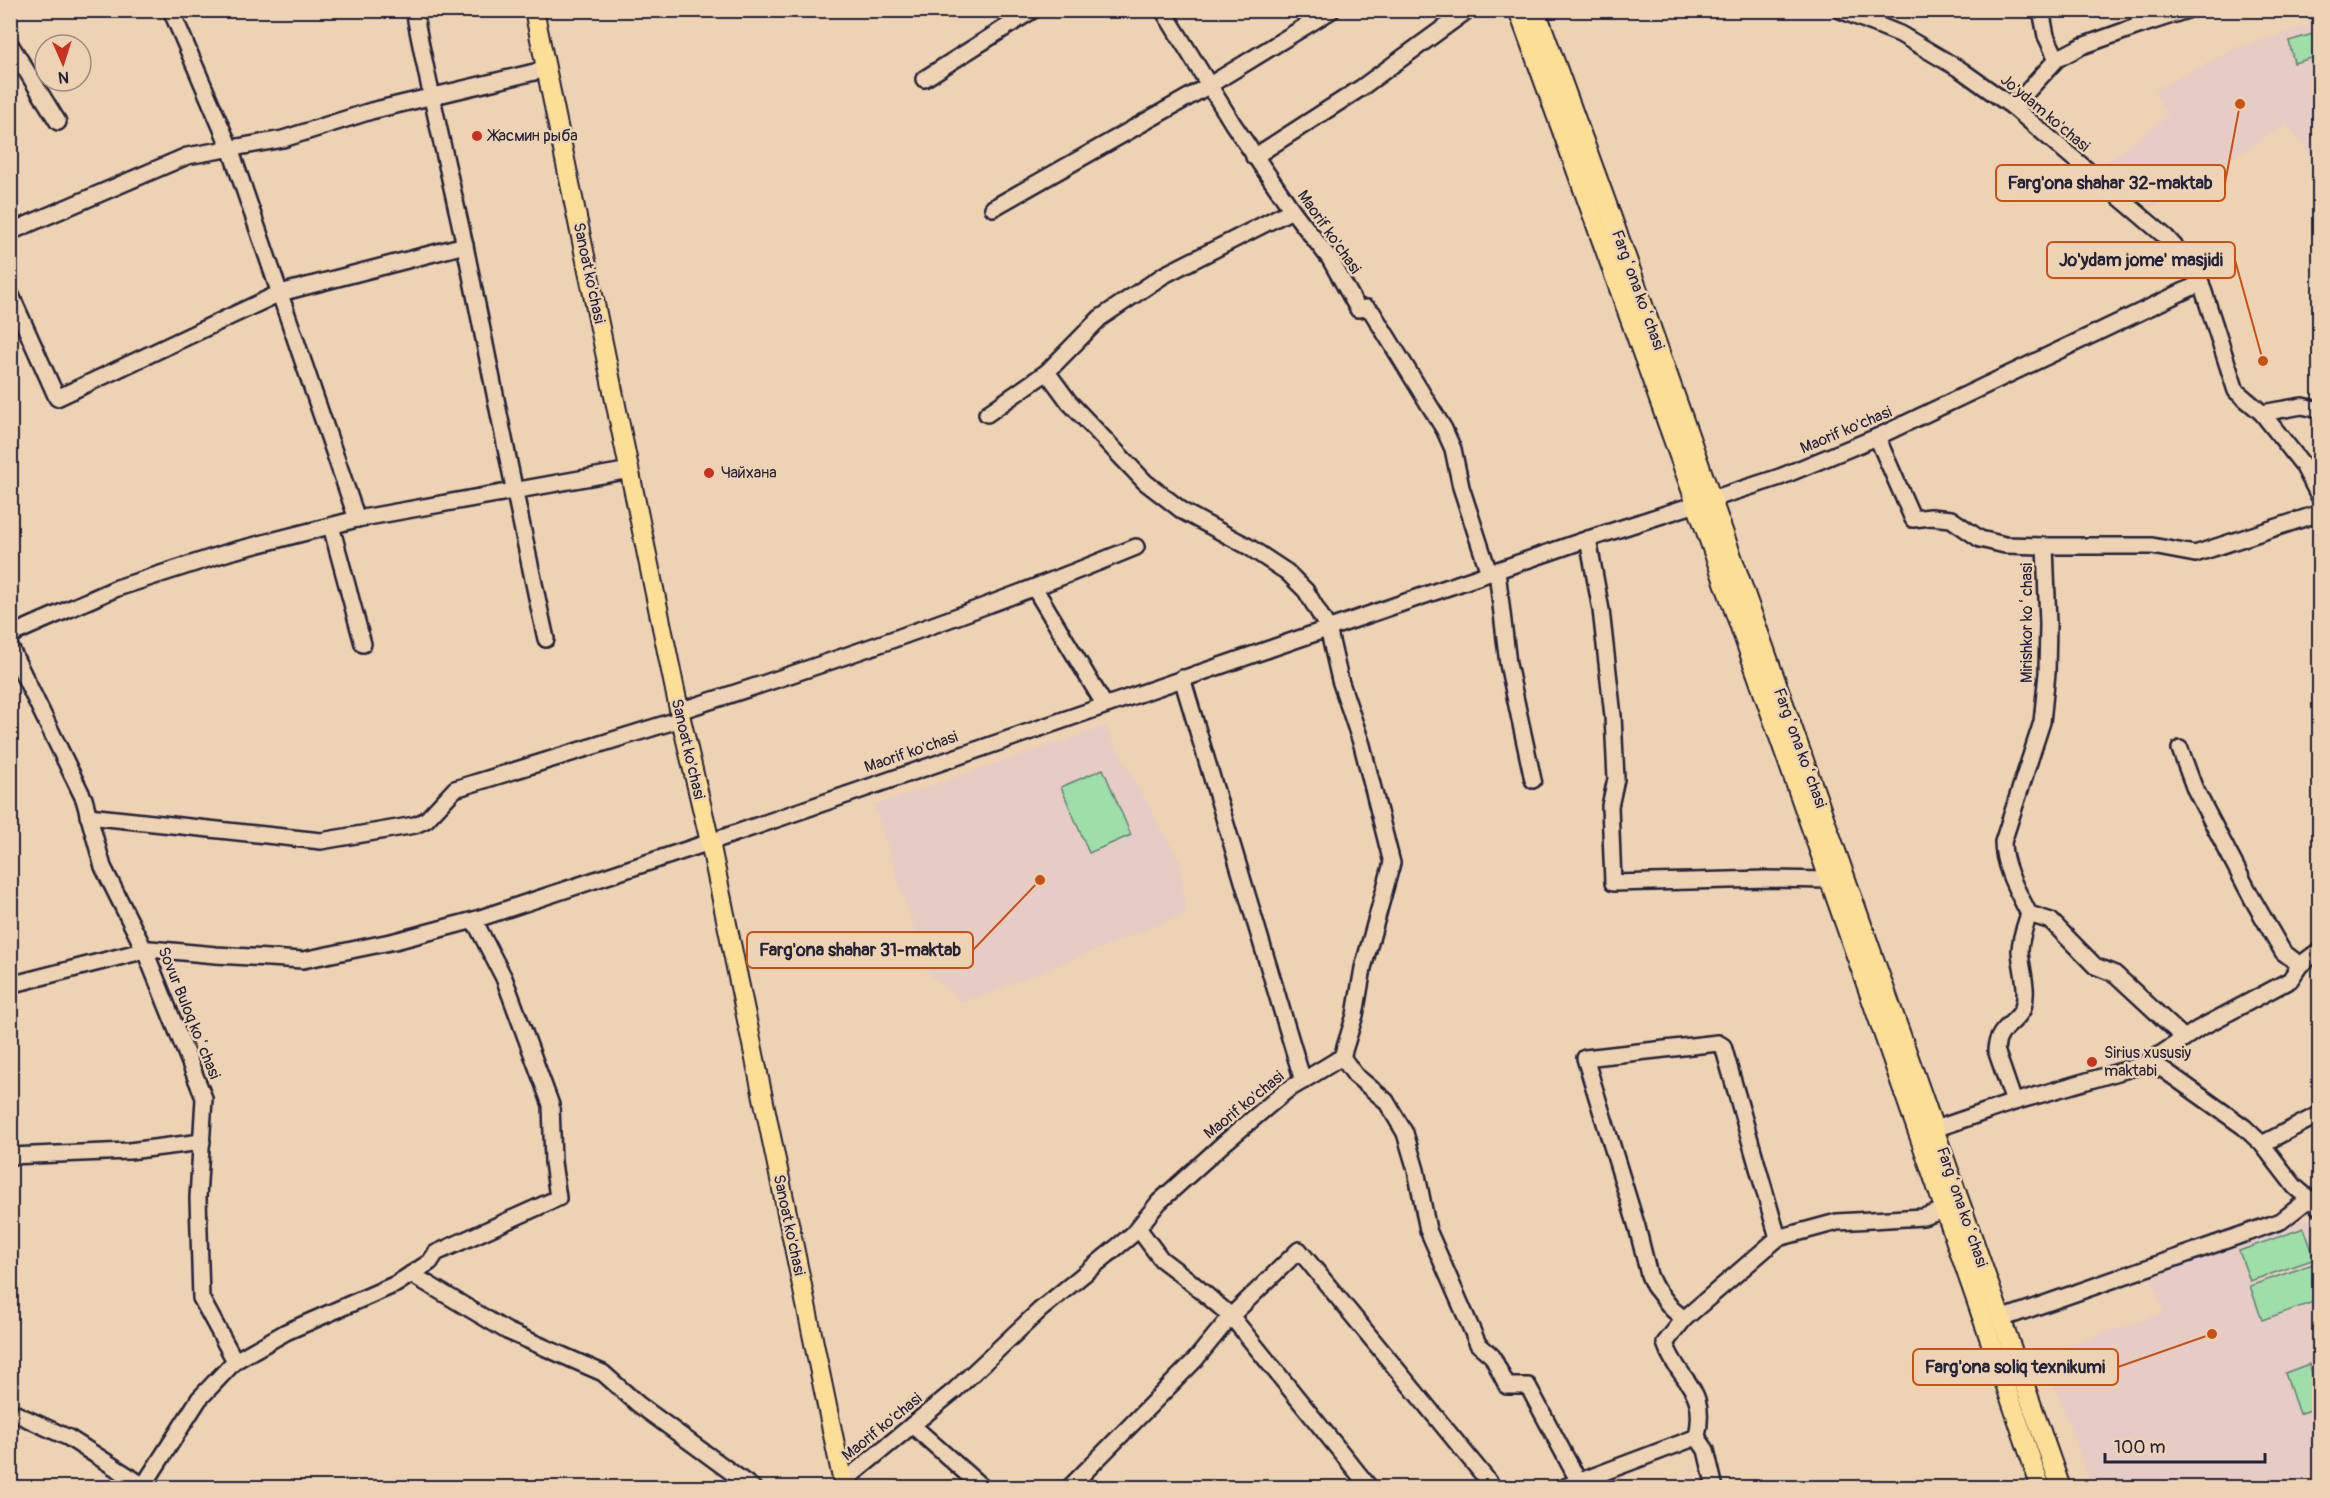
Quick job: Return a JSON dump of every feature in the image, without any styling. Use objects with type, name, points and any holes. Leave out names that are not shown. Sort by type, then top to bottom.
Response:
[{"type":"main road","name":"Sanoat ko'chasi","points":[[534,10],[843,1485]]},
{"type":"main road","name":"Fargʻona koʻchasi","points":[[1518,10],[1703,501],[1935,1129],[1953,1207],[2041,1488]]},
{"type":"main road","name":"Fargʻona koʻchasi","points":[[1536,10],[1829,880],[1953,1207],[2001,1319],[2061,1488]]},
{"type":"street","points":[[171,10],[230,148],[357,519]]},
{"type":"street","points":[[414,10],[430,97],[465,245],[513,491],[546,639]]},
{"type":"street","points":[[924,79],[1033,10]]},
{"type":"street","name":"Maorif ko'chasi","points":[[1163,10],[1254,157],[1330,259],[1358,309],[1367,308],[1372,312],[1444,429],[1453,449],[1461,487],[1493,572]]},
{"type":"street","points":[[993,208],[1208,86],[1332,10]]},
{"type":"street","points":[[1254,157],[1361,88],[1468,10]]},
{"type":"street","name":"Jo'ydam ko'chasi","points":[[1840,10],[1900,34],[1961,70],[2013,107],[2166,237],[2186,259],[2201,283],[2236,391],[2262,413],[2303,465],[2319,498]]},
{"type":"street","points":[[2041,10],[2046,36],[2057,59]]},
{"type":"street","points":[[2013,107],[2057,59],[2139,18],[2187,10]]},
{"type":"street","points":[[10,44],[58,122]]},
{"type":"street","points":[[10,232],[188,156],[283,139],[370,111],[547,69]]},
{"type":"street","points":[[987,414],[1047,372],[1100,318],[1164,275],[1292,210]]},
{"type":"street","points":[[10,293],[57,398],[280,292],[465,245]]},
{"type":"street","name":"Maorif ko'chasi","points":[[10,985],[150,949],[303,960],[395,941],[474,920],[710,842],[1104,704],[1588,539],[1780,477],[1877,437],[2201,283]]},
{"type":"street","points":[[1047,372],[1068,402],[1145,482],[1184,512],[1249,547],[1287,572],[1306,591],[1328,628],[1340,680],[1362,745],[1392,863],[1365,958],[1355,1015],[1342,1057],[1355,1075],[1386,1101],[1405,1133],[1416,1170],[1428,1230],[1478,1344],[1492,1356],[1507,1386],[1528,1386],[1579,1482]]},
{"type":"street","points":[[2262,413],[2302,406],[2319,410]]},
{"type":"street","points":[[1877,437],[1913,519],[1931,517],[1951,519],[1980,540],[2005,545],[2045,546]]},
{"type":"street","points":[[10,635],[117,588],[229,552],[357,519],[630,470]]},
{"type":"street","name":"Mirishkor koʻchasi","points":[[2029,914],[2014,886],[2003,850],[2003,842],[2042,722],[2047,653],[2045,546],[2152,546],[2195,554],[2319,513]]},
{"type":"street","points":[[331,526],[363,644]]},
{"type":"street","points":[[1588,539],[1601,610],[1613,716],[1616,779],[1610,806],[1613,883],[1767,879],[1829,880]]},
{"type":"street","points":[[88,816],[321,841],[415,825],[426,820],[455,789],[680,715],[1035,588],[1136,547]]},
{"type":"street","points":[[1493,572],[1508,664],[1533,780]]},
{"type":"street","points":[[1035,588],[1104,704]]},
{"type":"street","name":"Sovur Buloq koʻchasi","points":[[10,647],[84,799],[103,867],[145,951],[204,1098],[198,1198],[201,1298],[234,1361]]},
{"type":"street","points":[[1182,678],[1302,1081]]},
{"type":"street","points":[[2180,748],[2194,787],[2253,900],[2283,952],[2300,965]]},
{"type":"street","points":[[2014,1102],[1996,1050],[1997,1041],[2008,1024],[2023,1010],[2025,998],[2021,940],[2029,914],[2051,921],[2095,966],[2115,974],[2183,1037]]},
{"type":"street","points":[[10,1411],[69,1438],[142,1487],[199,1399],[234,1361],[286,1332],[396,1284],[429,1262],[436,1253],[558,1198],[553,1162],[550,1105],[504,978],[474,920]]},
{"type":"street","points":[[1935,1129],[2014,1102],[2146,1064],[2183,1037],[2290,980],[2300,965],[2319,950]]},
{"type":"street","points":[[1684,1319],[1672,1309],[1654,1286],[1649,1275],[1637,1227],[1585,1058],[1718,1043],[1723,1046],[1778,1238]]},
{"type":"street","name":"Maorif ko'chasi","points":[[843,1485],[955,1390],[1040,1310],[1138,1228],[1159,1202],[1223,1144],[1286,1091],[1342,1057]]},
{"type":"street","points":[[2001,1319],[2281,1221],[2314,1204],[2295,1187],[2262,1144],[2244,1127],[2164,1070],[2146,1064]]},
{"type":"street","points":[[2262,1144],[2319,1114]]},
{"type":"street","points":[[10,1156],[129,1151],[202,1142]]},
{"type":"street","points":[[1715,1488],[1706,1450],[1697,1437],[1701,1419],[1698,1399],[1669,1355],[1665,1343],[1684,1319],[1778,1238],[1837,1222],[1912,1219],[1953,1207]]},
{"type":"street","points":[[1138,1228],[1161,1259],[1231,1316],[1370,1488]]},
{"type":"street","points":[[1069,1488],[1195,1360],[1231,1316],[1299,1250],[1494,1488]]},
{"type":"street","points":[[411,1274],[507,1331],[603,1373],[638,1404],[753,1488]]},
{"type":"street","points":[[912,1425],[983,1488]]},
{"type":"street","points":[[1562,1488],[1697,1437]]},
{"type":"shaded area","points":[[2319,11],[2319,166],[2287,124],[2151,208],[2102,166],[2168,116],[2154,91],[2234,49],[2314,24],[2314,16]]},
{"type":"shaded area","points":[[1105,727],[1180,862],[1186,914],[963,1003],[928,972],[874,805]]},
{"type":"shaded area","points":[[2312,1218],[2320,1224],[2319,1487],[2092,1487],[2043,1354],[2164,1313],[2150,1273]]},
{"type":"green space","points":[[2319,32],[2319,56],[2294,63],[2289,41]]},
{"type":"green space","points":[[1103,769],[1131,835],[1089,853],[1061,787]]},
{"type":"green space","points":[[2304,1228],[2315,1259],[2250,1281],[2239,1251]]},
{"type":"green space","points":[[2316,1263],[2319,1274],[2319,1300],[2262,1320],[2250,1286]]},
{"type":"green space","points":[[2309,1364],[2319,1395],[2319,1407],[2299,1414],[2285,1373]]},
{"type":"place","name":"Farg'ona shahar 32-maktab","points":[[2240,104]]},
{"type":"place","name":"Жасмин рыба","points":[[477,136]]},
{"type":"place","name":"Jo'ydam jome' masjidi","points":[[2263,361]]},
{"type":"place","name":"Чайхана","points":[[709,473]]},
{"type":"place","name":"Farg'ona shahar 31-maktab","points":[[1040,880]]},
{"type":"place","name":"Sirius xususiy maktabi","points":[[2092,1062]]},
{"type":"place","name":"Farg'ona soliq texnikumi","points":[[2212,1334]]}]
